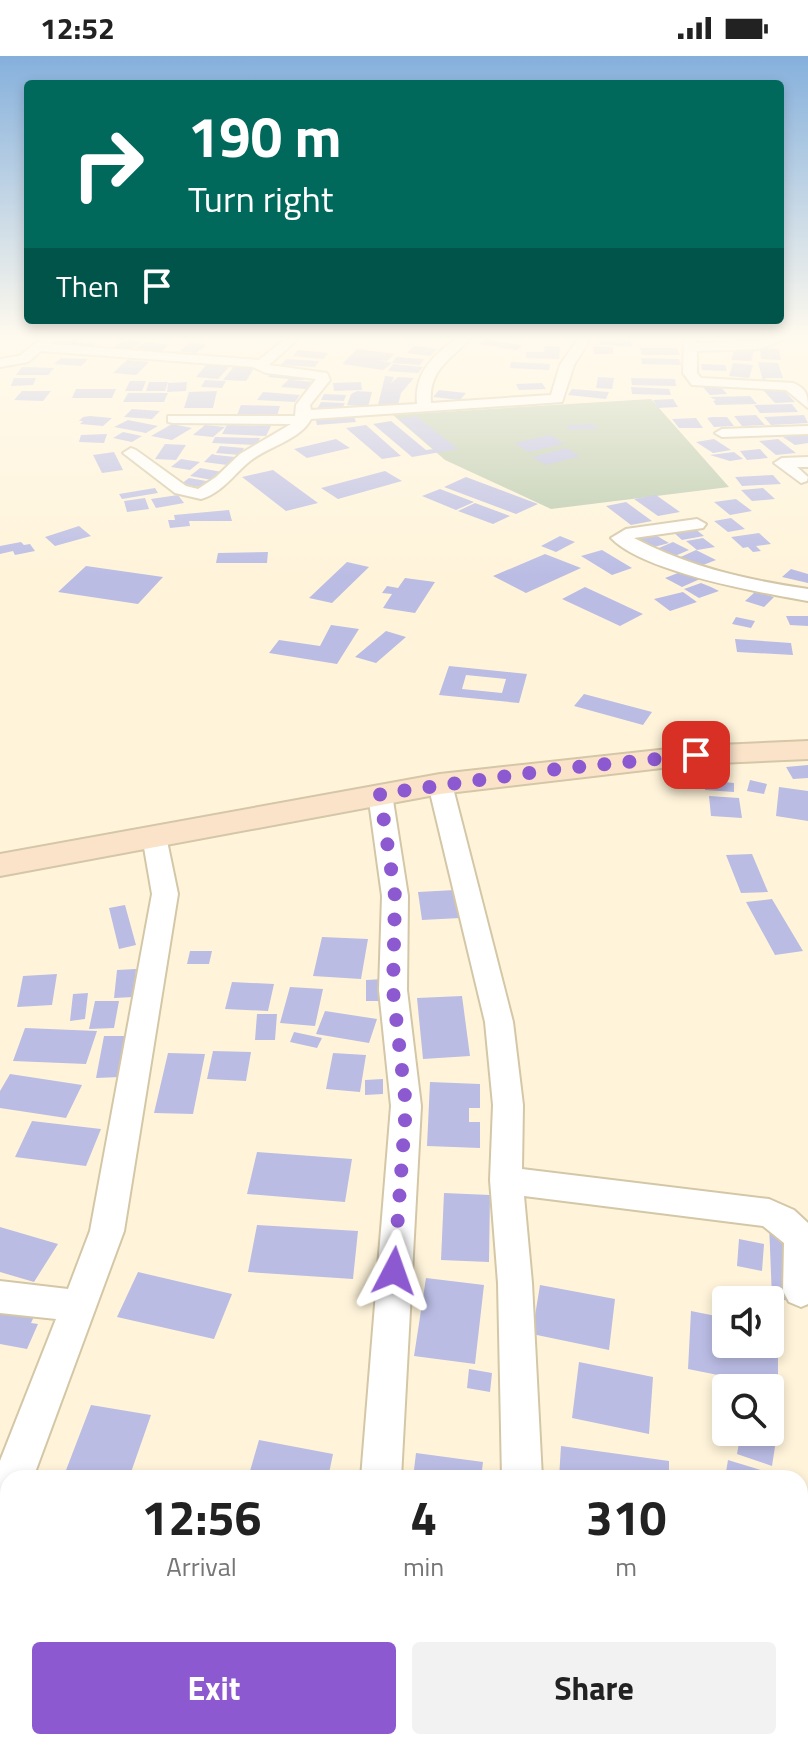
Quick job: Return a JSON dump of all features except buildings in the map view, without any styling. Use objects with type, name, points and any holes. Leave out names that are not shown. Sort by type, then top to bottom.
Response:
[{"type":"main road","points":[[0,865],[440,784],[680,756],[808,750]]},
{"type":"street","points":[[173,419],[235,418]]},
{"type":"street","points":[[131,453],[181,490],[201,494],[222,480],[245,457],[290,432],[302,418]]},
{"type":"street","points":[[722,433],[808,430]]},
{"type":"street","points":[[801,478],[782,463],[808,462]]},
{"type":"street","points":[[697,524],[626,534],[620,538],[709,578],[808,595]]},
{"type":"street","points":[[440,784],[499,1022],[508,1105],[506,1180],[515,1283],[522,1470]]},
{"type":"street","points":[[380,794],[395,896],[393,990],[406,1106],[382,1470]]},
{"type":"street","points":[[16,1470],[107,1231],[159,944],[165,894],[154,836]]},
{"type":"street","points":[[506,1180],[769,1213],[791,1221],[800,1231],[806,1247],[801,1291]]},
{"type":"street","points":[[0,1297],[81,1306]]},
{"type":"green space","points":[[397,418],[668,418],[729,487],[551,509],[445,460]]},
{"type":"route","points":[[394,1271],[406,1106],[393,990],[395,896],[389,838],[380,794],[558,769],[696,755]]}]
